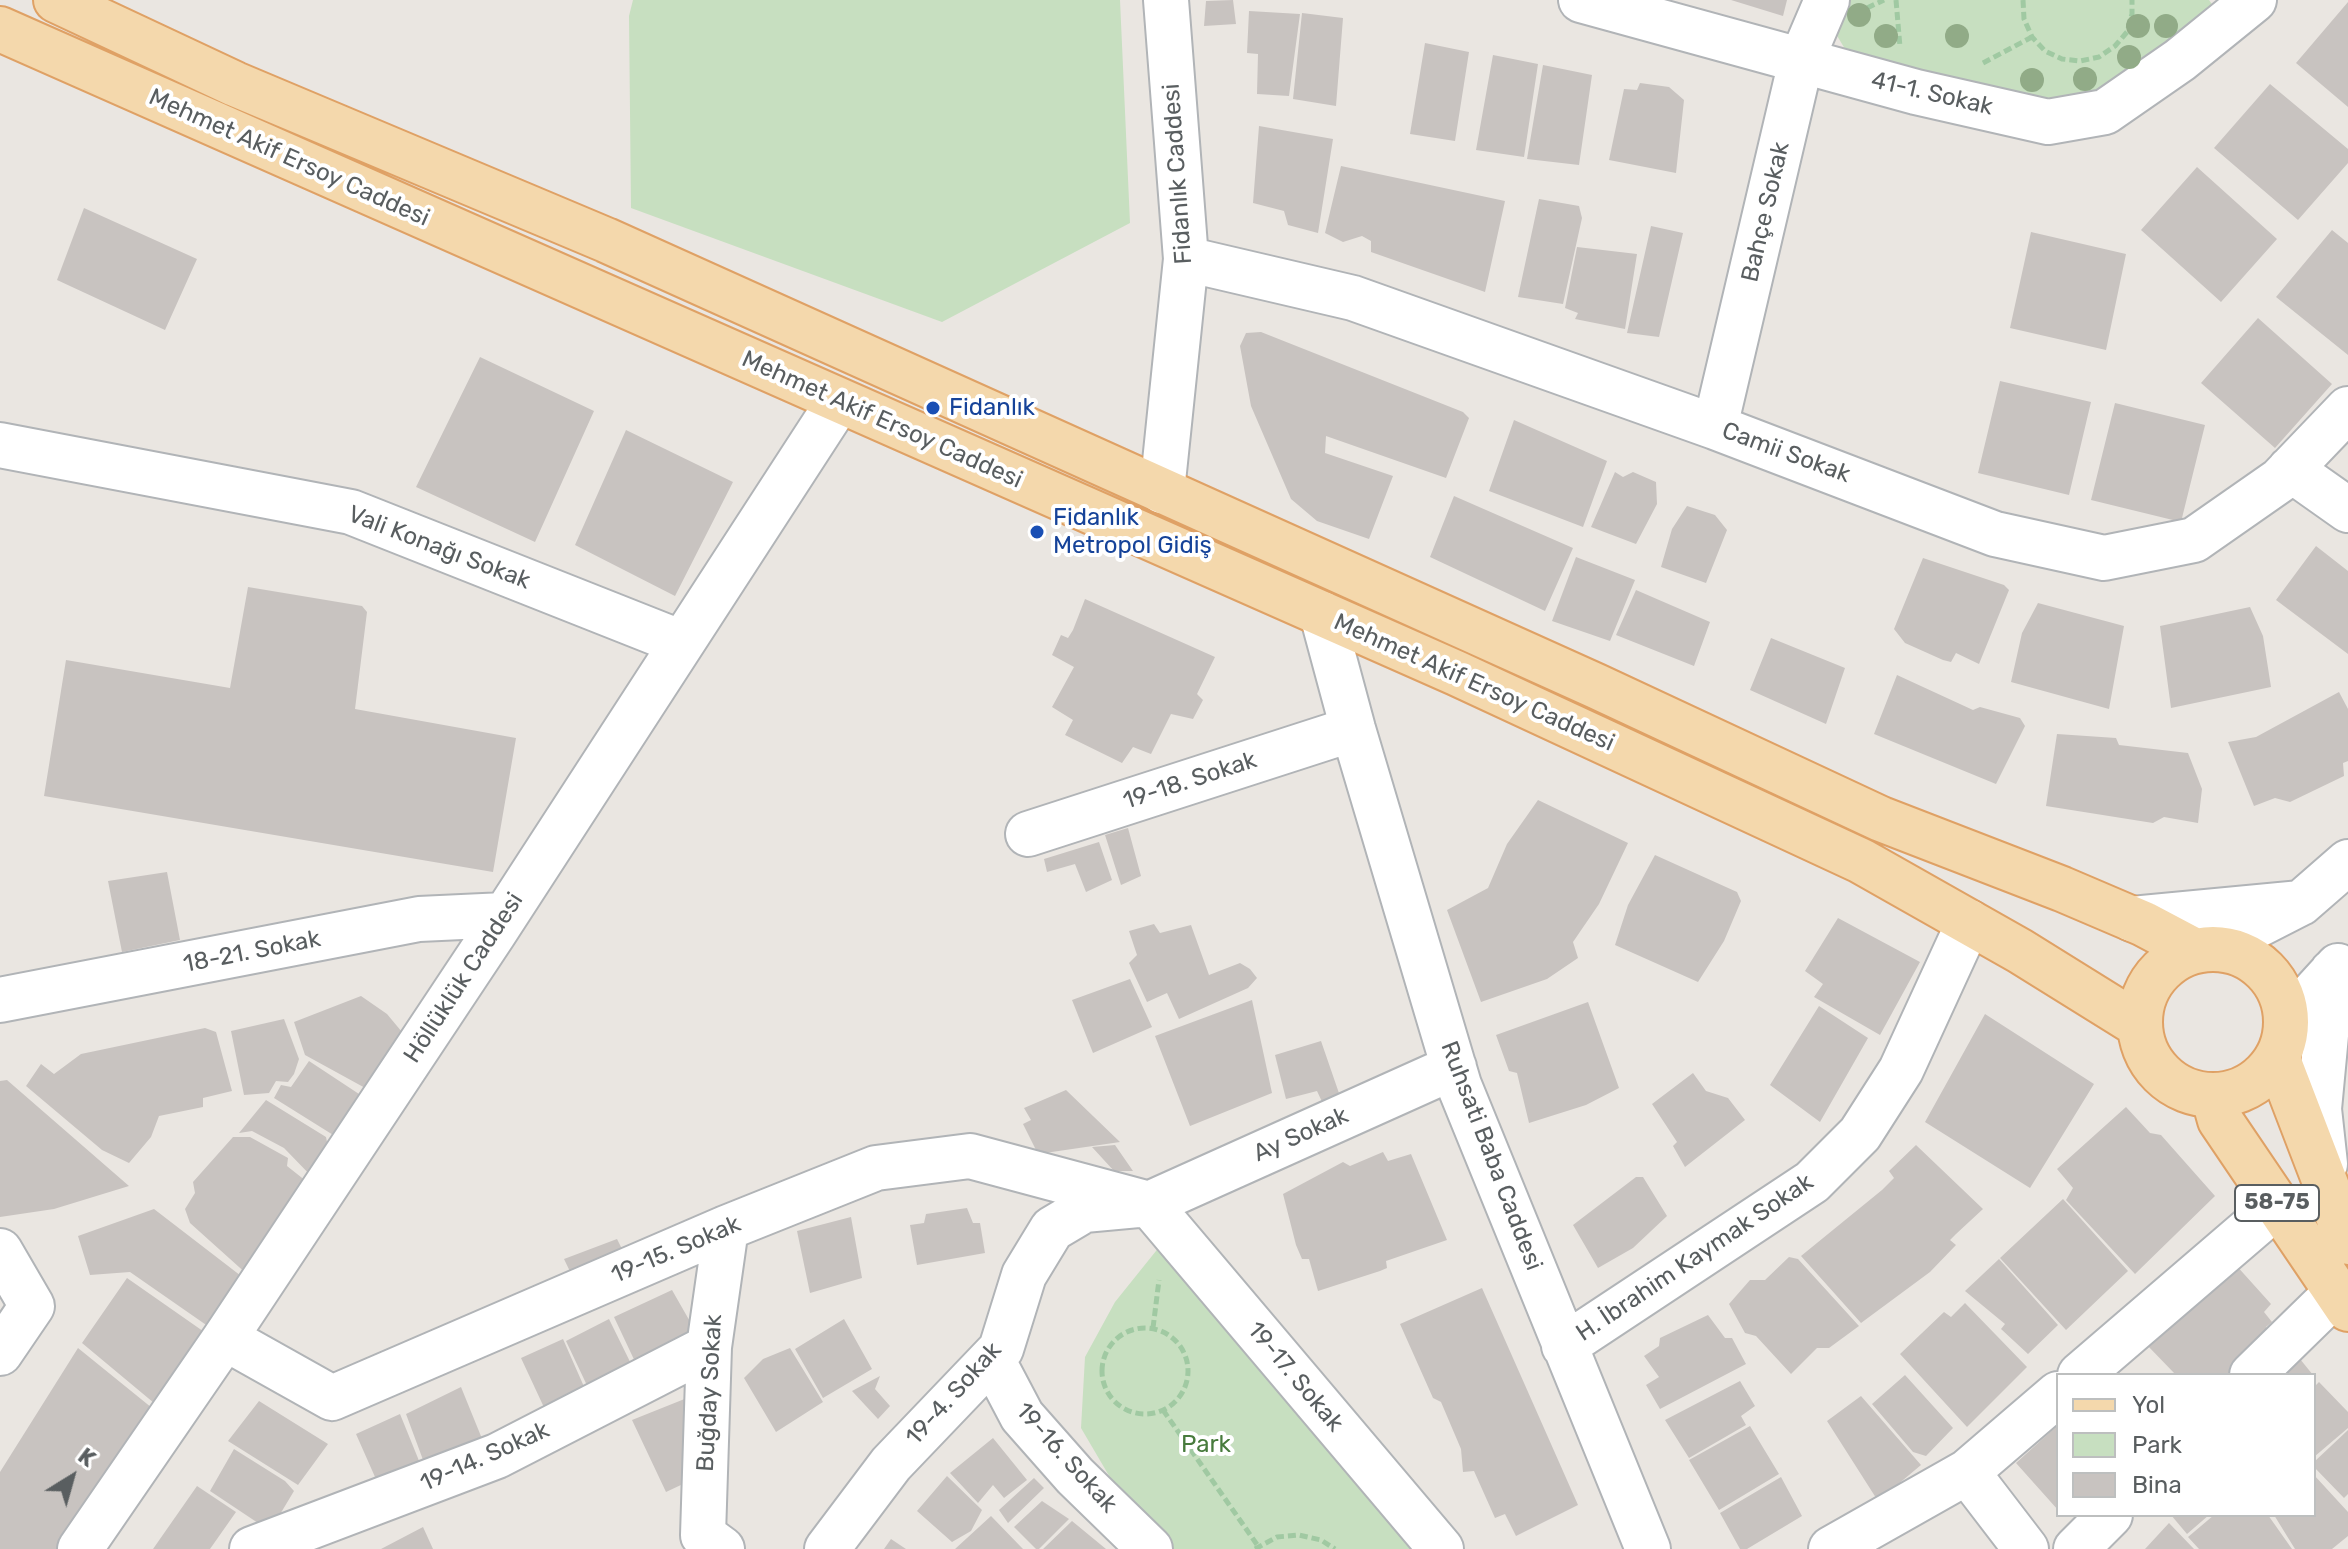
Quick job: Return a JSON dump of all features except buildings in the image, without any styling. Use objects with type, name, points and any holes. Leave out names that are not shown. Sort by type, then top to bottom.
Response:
[{"type":"main road","name":"Mehmet Akif Ersoy Caddesi","points":[[56,0],[235,84],[606,240],[1596,686],[1881,819],[2204,949]]},
{"type":"main road","name":"Mehmet Akif Ersoy Caddesi","points":[[0,29],[1322,614],[1861,861],[2139,1025]]},
{"type":"main road","points":[[2282,1040],[2271,1067],[2254,1082],[2232,1092],[2213,1095],[2186,1089],[2157,1069],[2145,1049],[2139,1025],[2142,1003],[2152,981],[2177,957],[2204,949],[2245,956],[2265,970],[2283,1000],[2282,1040],[2327,1186],[2348,1242]]},
{"type":"main road","name":"58-75","points":[[2213,1095],[2220,1120],[2342,1300]]},
{"type":"street","name":"Fidanlık Caddesi","points":[[1162,491],[1186,259],[1166,0]]},
{"type":"street","name":"41-1. Sokak","points":[[1581,0],[1916,92],[2048,122],[2105,112],[2180,60],[2240,5]]},
{"type":"street","name":"Bahçe Sokak","points":[[1715,427],[1801,61],[1827,0]]},
{"type":"street","name":"Camii Sokak","points":[[1186,259],[1353,298],[1715,427],[1995,534],[2104,558],[2194,540],[2280,480],[2348,409]]},
{"type":"street","name":"Höllüklük Caddesi","points":[[80,1549],[225,1338],[505,915],[839,401]]},
{"type":"street","name":"Vali Konağı Sokak","points":[[0,445],[351,512],[682,643]]},
{"type":"street","points":[[2290,469],[2348,510]]},
{"type":"street","name":"Ruhsati Baba Caddesi","points":[[1322,614],[1353,729],[1454,1067],[1648,1549]]},
{"type":"street","name":"19-18. Sokak","points":[[1028,834],[1353,729]]},
{"type":"street","points":[[2204,949],[2301,903],[2348,862]]},
{"type":"street","points":[[2132,919],[2301,903]]},
{"type":"street","name":"18-21. Sokak","points":[[0,1000],[419,919],[505,915]]},
{"type":"street","name":"H. İbrahim Kaymak Sokak","points":[[1564,1346],[1812,1182],[1860,1134],[1901,1070],[1969,922]]},
{"type":"street","points":[[2282,1040],[2340,963]]},
{"type":"street","points":[[2327,1186],[2319,1109],[2340,963]]},
{"type":"street","name":"Ay Sokak","points":[[1149,1204],[1454,1067]]},
{"type":"street","name":"19-15. Sokak","points":[[225,1338],[332,1398],[726,1228],[876,1168],[970,1156],[1149,1204]]},
{"type":"street","name":"19-4. Sokak","points":[[827,1549],[891,1464],[1001,1349],[1024,1275],[1052,1229],[1084,1210],[1149,1204]]},
{"type":"street","name":"19-17. Sokak","points":[[1149,1204],[1441,1549]]},
{"type":"street","points":[[2082,1373],[2278,1205]]},
{"type":"street","name":"Buğday Sokak","points":[[722,1549],[703,1535],[709,1347],[726,1228]]},
{"type":"street","points":[[0,1251],[32,1306],[0,1353]]},
{"type":"street","points":[[2254,1373],[2342,1300]]},
{"type":"street","name":"19-14. Sokak","points":[[252,1549],[497,1456],[709,1347]]},
{"type":"street","name":"19-16. Sokak","points":[[992,1359],[1022,1416],[1075,1476],[1150,1549]]},
{"type":"street","points":[[1831,1549],[1967,1472],[2056,1396]]},
{"type":"street","points":[[1967,1472],[2026,1549]]},
{"type":"street","points":[[2076,1549],[2108,1517]]},
{"type":"path","points":[[2016,0],[2032,37],[2045,51],[2062,59],[2080,61],[2099,57],[2115,46],[2127,32],[2132,0]]},
{"type":"path","points":[[2021,11],[2023,0]]},
{"type":"path","points":[[1153,1328],[1167,1333],[1186,1356],[1186,1385],[1179,1397],[1163,1410],[1139,1413],[1126,1409],[1107,1390],[1102,1377],[1102,1363],[1115,1339],[1126,1332],[1153,1328]]},
{"type":"path","points":[[1163,1410],[1256,1548],[1277,1537],[1299,1535],[1321,1540],[1335,1549]]},
{"type":"green space","points":[[633,0],[1120,0],[1130,223],[942,322],[631,208],[629,16]]},
{"type":"green space","points":[[1847,0],[2209,0],[2223,20],[2127,94],[2043,110],[1848,54],[1836,34]]},
{"type":"green space","name":"Park","points":[[1164,1241],[1419,1549],[1152,1549],[1081,1428],[1085,1357],[1115,1302]]},
{"type":"place","name":"Fidanlık","points":[[933,408]]},
{"type":"place","name":"Fidanlık Metropol Gidiş","points":[[1037,532]]}]
